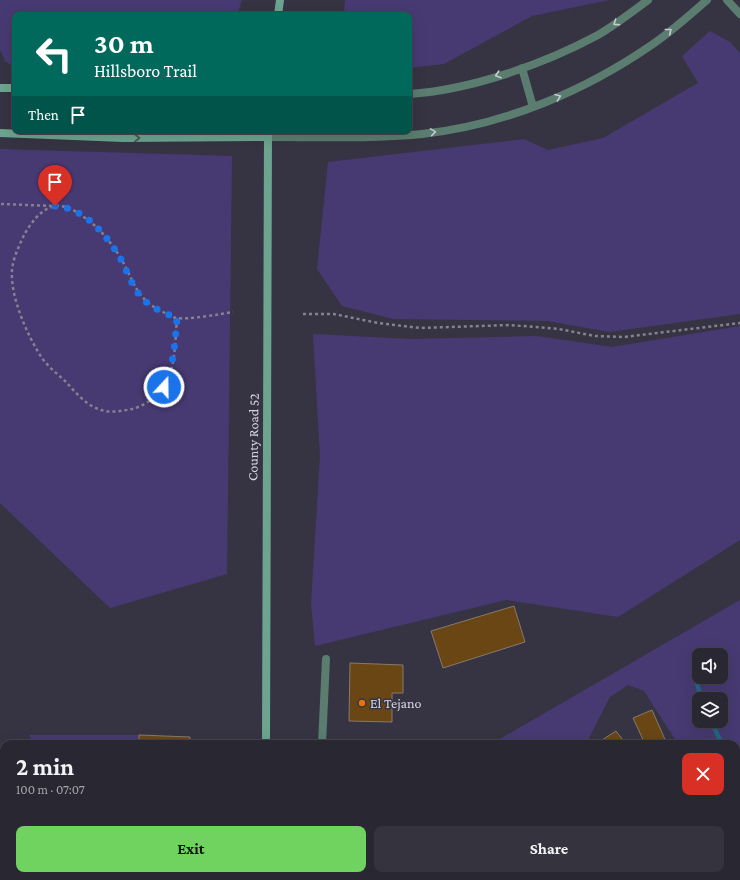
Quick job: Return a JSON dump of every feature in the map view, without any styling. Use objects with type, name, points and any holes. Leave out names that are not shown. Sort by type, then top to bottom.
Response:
[{"type":"main road","points":[[278,12],[280,0]]},
{"type":"main road","points":[[0,88],[12,88]]},
{"type":"main road","points":[[0,133],[12,133]]},
{"type":"main road","points":[[25,134],[123,138],[268,134]]},
{"type":"main road","name":"County Road 52","points":[[266,740],[268,134]]},
{"type":"street","points":[[412,94],[454,87],[522,68],[560,53],[598,34],[648,0]]},
{"type":"street","points":[[268,134],[387,137],[424,134],[491,121],[568,93],[633,58],[655,43],[707,0]]},
{"type":"street","points":[[727,0],[740,14]]},
{"type":"street","points":[[522,68],[533,107]]},
{"type":"street","points":[[322,740],[326,659]]},
{"type":"path","points":[[1,204],[63,206],[76,211],[98,228],[119,256],[132,282],[145,301],[177,318],[233,312]]},
{"type":"path","points":[[55,206],[42,212],[35,218],[22,239],[12,270],[12,287],[20,313],[43,359],[77,395],[101,410],[113,412],[140,407],[154,398],[164,387],[170,373],[177,318]]},
{"type":"path","points":[[303,314],[334,314],[378,323],[420,328],[510,325],[559,329],[595,336],[624,337],[740,323]]},
{"type":"shaded area","points":[[0,0],[242,0],[238,12],[12,12],[12,66],[5,61],[0,50]]},
{"type":"shaded area","points":[[345,0],[609,0],[532,16],[444,64],[412,68],[412,12],[344,12]]},
{"type":"shaded area","points":[[710,31],[730,42],[740,53],[740,314],[609,332],[548,321],[393,319],[342,306],[317,269],[328,162],[524,139],[548,150],[603,138],[698,83],[682,56]]},
{"type":"shaded area","points":[[0,149],[232,156],[227,574],[110,608],[0,503]]},
{"type":"shaded area","points":[[740,326],[740,540],[618,617],[506,600],[315,646],[311,604],[320,456],[313,334],[411,339],[537,336],[612,347]]},
{"type":"shaded area","points":[[740,600],[740,740],[675,740],[644,691],[628,685],[610,697],[588,740],[498,740]]},
{"type":"shaded area","points":[[29,735],[139,735],[139,740],[32,740]]},
{"type":"building","points":[[514,606],[525,642],[443,668],[431,631]]},
{"type":"building","points":[[350,663],[403,665],[403,693],[392,693],[392,722],[349,721]]},
{"type":"building","points":[[652,710],[665,740],[643,740],[633,718]]},
{"type":"building","points":[[616,731],[623,740],[602,740]]},
{"type":"building","points":[[139,735],[190,737],[190,740],[139,740]]},
{"type":"waterway","points":[[697,684],[699,692]]},
{"type":"waterway","points":[[714,728],[720,740]]},
{"type":"place","name":"El Tejano","points":[[362,703]]},
{"type":"route","points":[[55,206],[63,206],[76,211],[98,228],[119,256],[136,290],[145,301],[155,308],[177,318],[173,358],[170,373],[164,387]]}]
